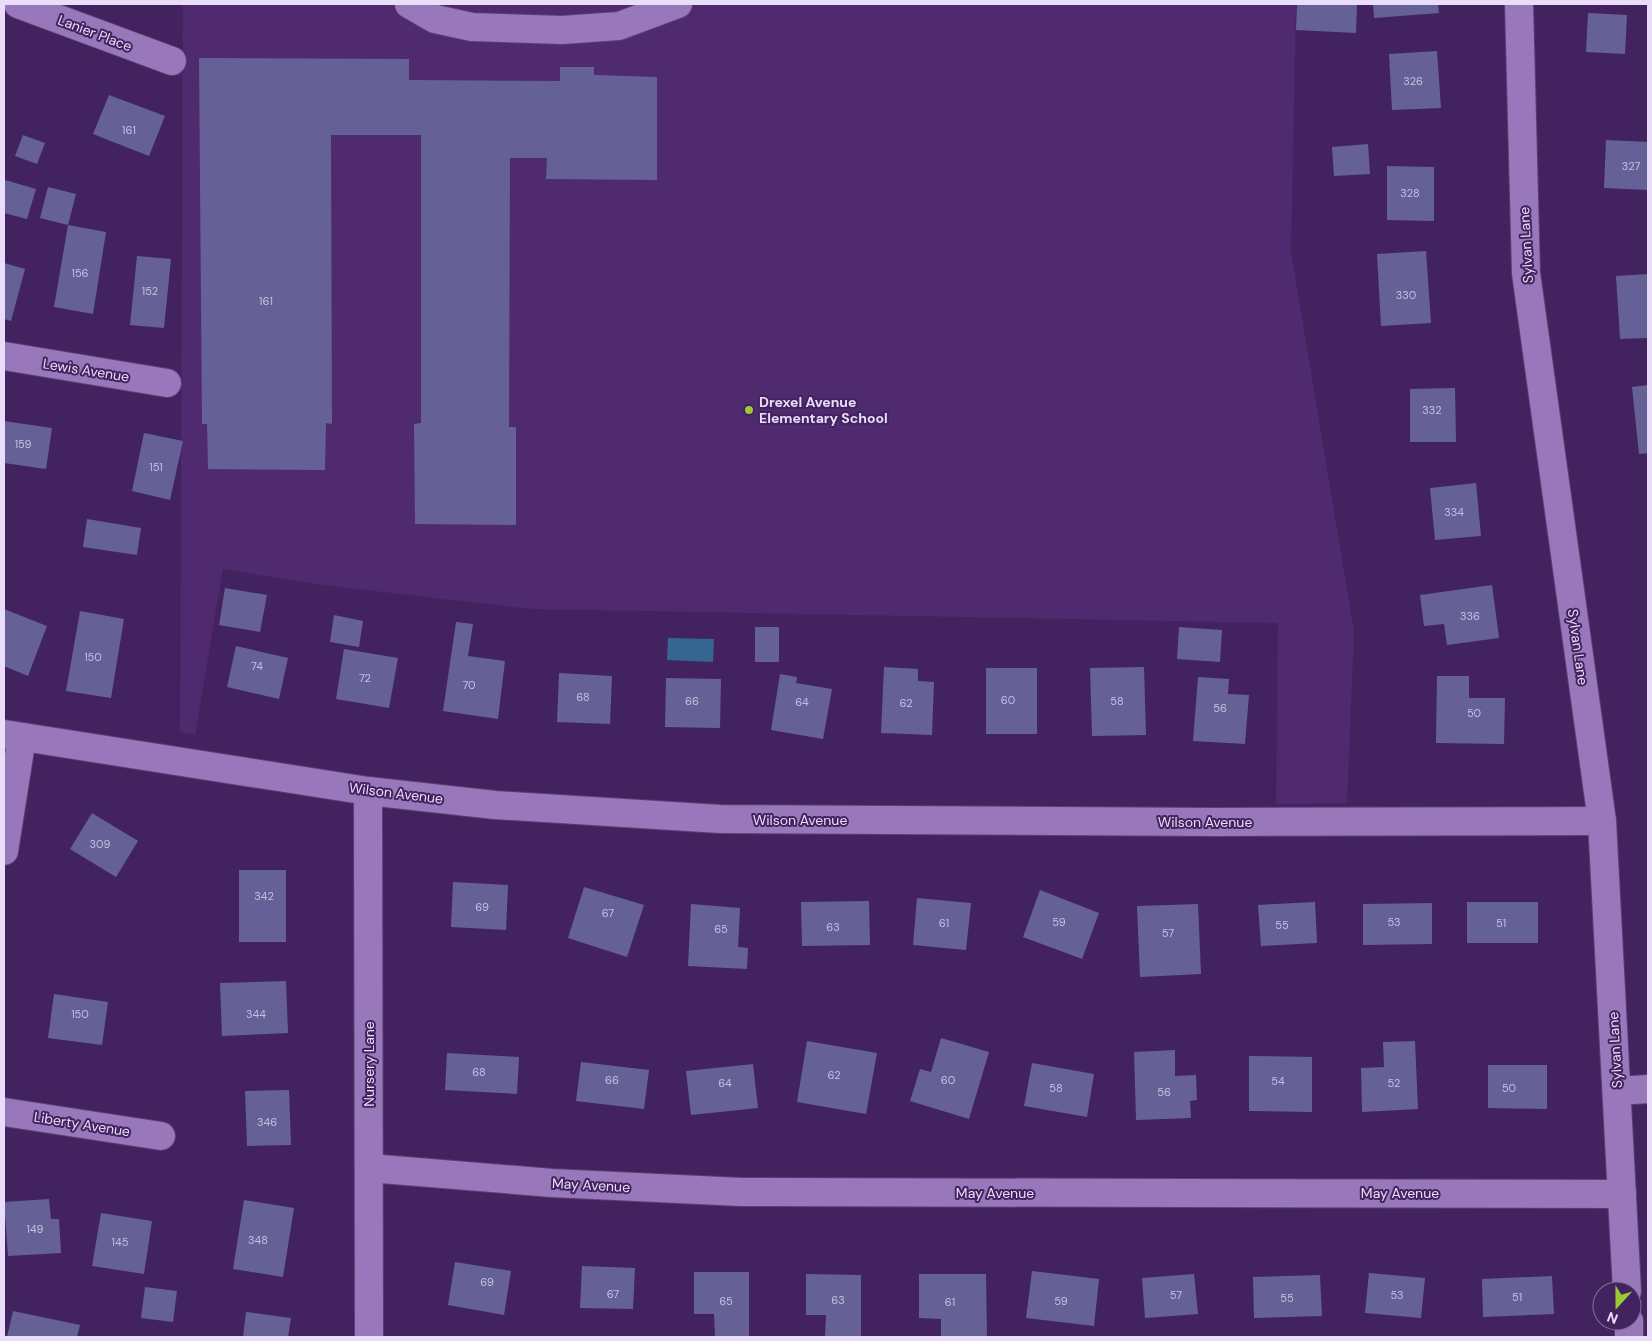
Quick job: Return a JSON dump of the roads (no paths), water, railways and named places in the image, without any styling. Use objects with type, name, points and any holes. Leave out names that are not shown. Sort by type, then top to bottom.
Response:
[{"type":"street","name":"Lanier Place","points":[[18,4],[172,61]]},
{"type":"street","points":[[409,4],[436,19],[472,27],[562,30],[619,26],[678,4]]},
{"type":"street","name":"Sylvan Lane","points":[[1519,4],[1526,273],[1602,821],[1618,1091],[1626,1281]]},
{"type":"street","name":"Lewis Avenue","points":[[4,356],[167,383]]},
{"type":"street","points":[[4,850],[13,736]]},
{"type":"street","name":"Wilson Avenue","points":[[13,736],[368,791],[494,805],[720,819],[1215,822],[1602,821]]},
{"type":"street","name":"Nursery Lane","points":[[368,791],[370,1337]]},
{"type":"street","points":[[1618,1091],[1648,1089]]},
{"type":"street","name":"Liberty Avenue","points":[[4,1112],[160,1136]]},
{"type":"street","name":"May Avenue","points":[[369,1168],[552,1183],[741,1192],[1622,1194]]},
{"type":"water","points":[[668,638],[714,639],[713,662],[667,660]]},
{"type":"place","name":"Drexel Avenue Elementary School","points":[[749,410]]}]
